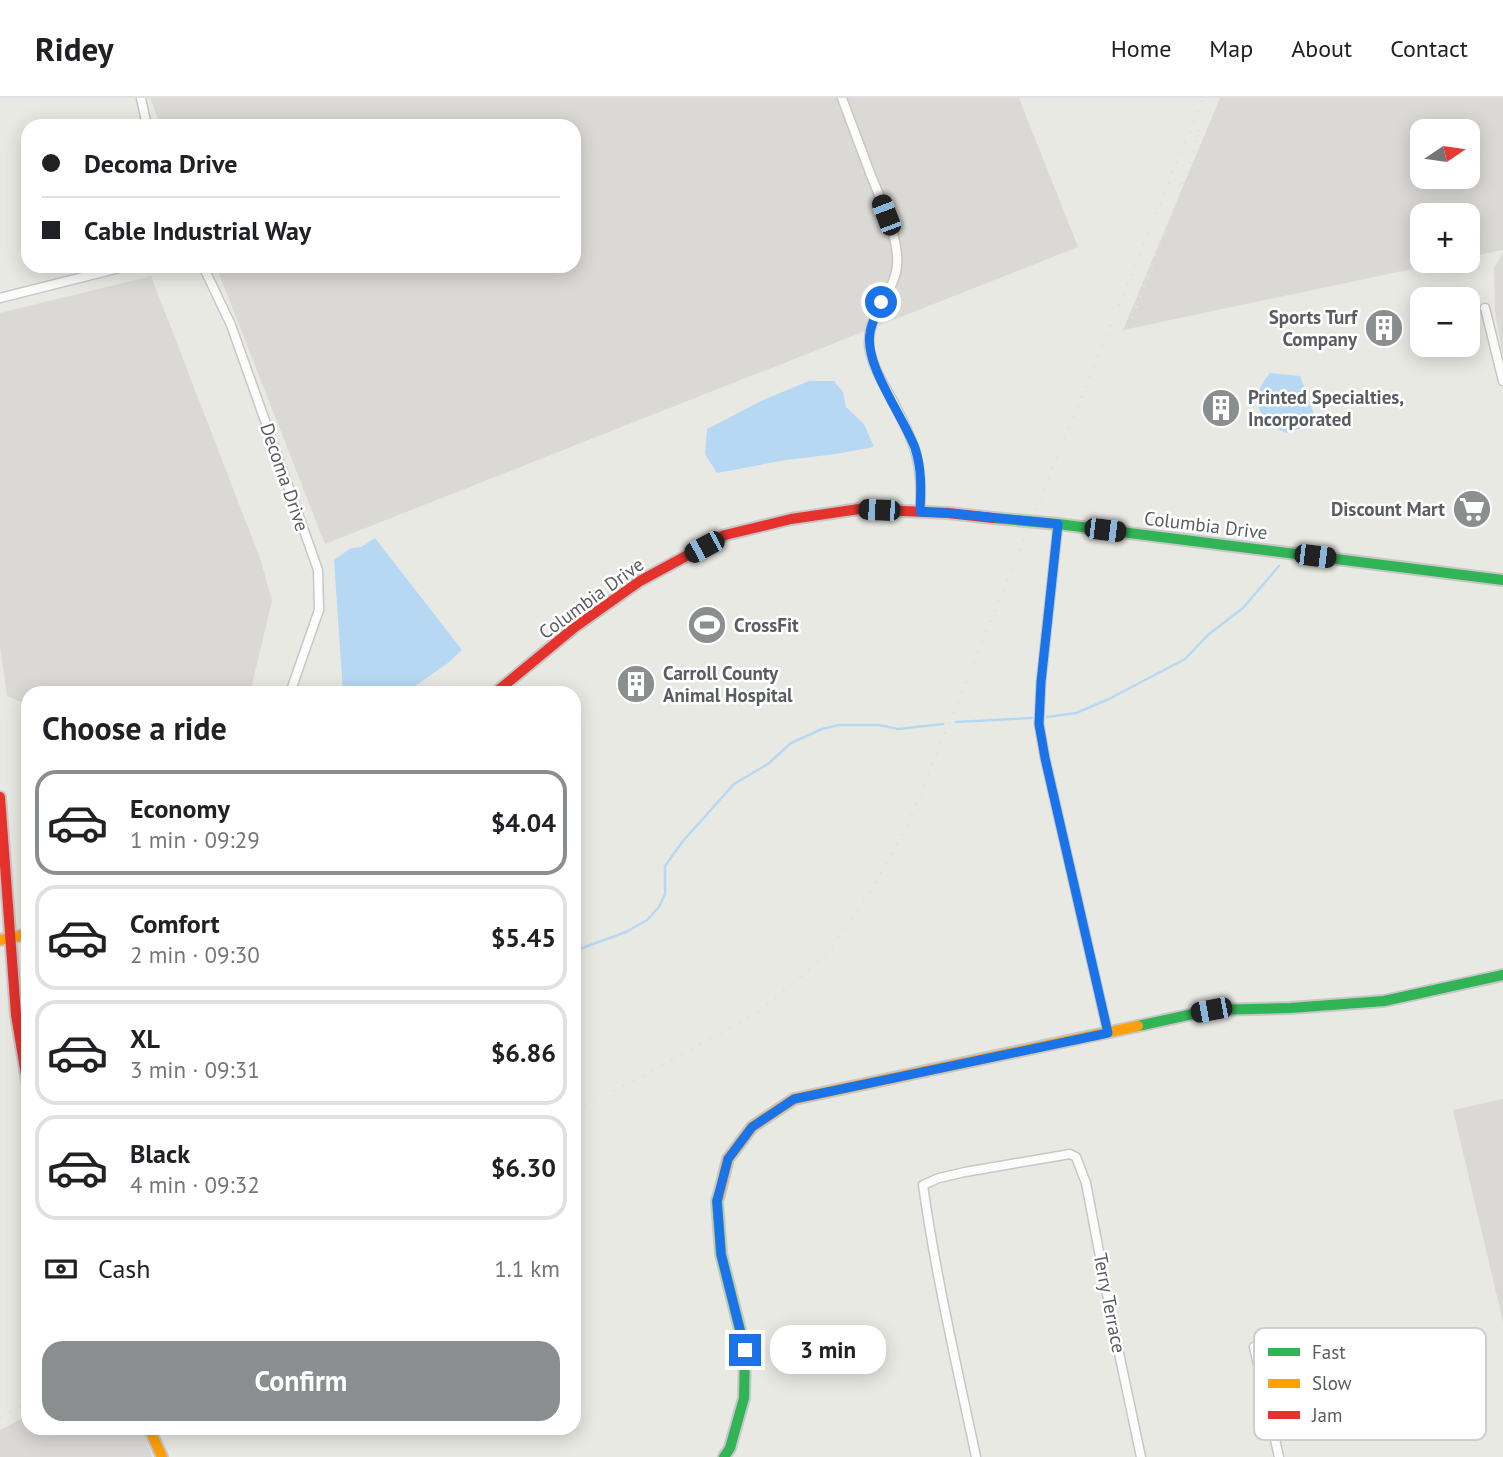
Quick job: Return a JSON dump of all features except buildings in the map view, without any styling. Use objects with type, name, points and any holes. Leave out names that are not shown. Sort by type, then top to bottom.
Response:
[{"type":"street","points":[[141,98],[146,119]]},
{"type":"street","points":[[842,98],[897,248],[897,266],[892,284],[881,302],[870,332],[870,350],[878,374],[915,447],[920,466],[920,512]]},
{"type":"street","points":[[0,298],[99,273]]},
{"type":"street","name":"Decoma Drive","points":[[206,273],[231,325],[318,570],[319,610],[292,686]]},
{"type":"street","points":[[1485,308],[1503,381]]},
{"type":"street","name":"Columbia Drive","points":[[503,686],[575,627],[640,581],[725,535],[791,519],[859,509],[948,513],[1058,524],[1503,580]]},
{"type":"street","points":[[1058,524],[1039,724],[1108,1033]]},
{"type":"street","points":[[0,797],[7,881],[5,939],[21,1048]]},
{"type":"street","points":[[724,1457],[730,1448],[744,1398],[745,1350],[721,1254],[717,1201],[728,1159],[752,1127],[794,1099],[1211,1010],[1290,1009],[1384,1001],[1503,975]]},
{"type":"street","name":"Terry Terrace","points":[[976,1457],[926,1214],[923,1185],[965,1172],[1070,1154],[1076,1157],[1086,1182],[1141,1457]]},
{"type":"street","points":[[151,1435],[156,1457]]},
{"type":"street","points":[[152,1435],[162,1457]]},
{"type":"shaded area","points":[[150,98],[1019,98],[1078,247],[325,544],[219,273],[581,273],[581,119],[158,119]]},
{"type":"shaded area","points":[[1220,98],[1503,98],[1503,250],[1480,255],[1480,203],[1410,203],[1410,269],[1123,330]]},
{"type":"shaded area","points":[[1503,252],[1503,357],[1495,310],[1494,268]]},
{"type":"shaded area","points":[[151,276],[261,561],[272,601],[252,686],[21,686],[21,702],[7,696],[0,646],[0,313]]},
{"type":"shaded area","points":[[1503,1099],[1503,1322],[1453,1110]]},
{"type":"shaded area","points":[[21,1419],[21,1435],[145,1435],[152,1457],[0,1457],[0,1430]]},
{"type":"water","points":[[1270,373],[1300,376],[1317,423],[1286,433],[1268,422],[1262,415],[1258,400],[1263,382]]},
{"type":"water","points":[[809,381],[834,381],[843,392],[846,407],[864,424],[874,447],[717,473],[705,454],[707,429],[763,400]]},
{"type":"water","points":[[375,538],[462,650],[415,686],[343,686],[334,560],[351,548],[361,547]]},
{"type":"waterway","points":[[1047,717],[1076,713],[1109,699],[1185,659],[1209,634],[1243,608],[1279,566]]},
{"type":"waterway","points":[[956,722],[1032,718]]},
{"type":"waterway","points":[[581,948],[626,932],[647,920],[659,907],[665,894],[665,866],[683,841],[734,784],[768,764],[791,743],[822,729],[839,725],[879,725],[898,729],[943,724]]},
{"type":"railway","points":[[581,1108],[761,1010],[827,954],[872,889],[909,822],[1203,98]]},
{"type":"railway","points":[[1132,318],[1192,158],[1200,125]]},
{"type":"railway","points":[[0,1418],[21,1406]]},
{"type":"traffic: fast","points":[[993,518],[1503,580]]},
{"type":"traffic: fast","points":[[1138,1026],[1211,1010],[1290,1008],[1384,1001],[1503,975]]},
{"type":"traffic: fast","points":[[719,1195],[717,1201],[721,1254],[745,1350],[744,1398],[730,1448],[724,1457]]},
{"type":"traffic: slow","points":[[0,940],[21,936]]},
{"type":"traffic: slow","points":[[719,1195],[728,1159],[752,1127],[794,1099],[1138,1026]]},
{"type":"traffic: slow","points":[[152,1435],[162,1457]]},
{"type":"traffic: jam","points":[[503,686],[575,627],[640,581],[725,535],[791,519],[859,509],[993,518]]},
{"type":"traffic: jam","points":[[0,797],[16,1015],[21,1045]]},
{"type":"place","name":"Sports Turf Company","points":[[1384,328]]},
{"type":"place","name":"Printed Specialties, Incorporated","points":[[1221,408]]},
{"type":"place","name":"Discount Mart","points":[[1472,509]]},
{"type":"place","name":"CrossFit","points":[[707,625]]},
{"type":"place","name":"Carroll County Animal Hospital","points":[[636,684]]},
{"type":"route","points":[[745,1350],[721,1254],[717,1201],[728,1159],[752,1127],[794,1099],[1108,1033],[1039,724],[1058,524],[920,512],[920,466],[915,447],[878,374],[870,350],[870,332],[881,302]]}]
